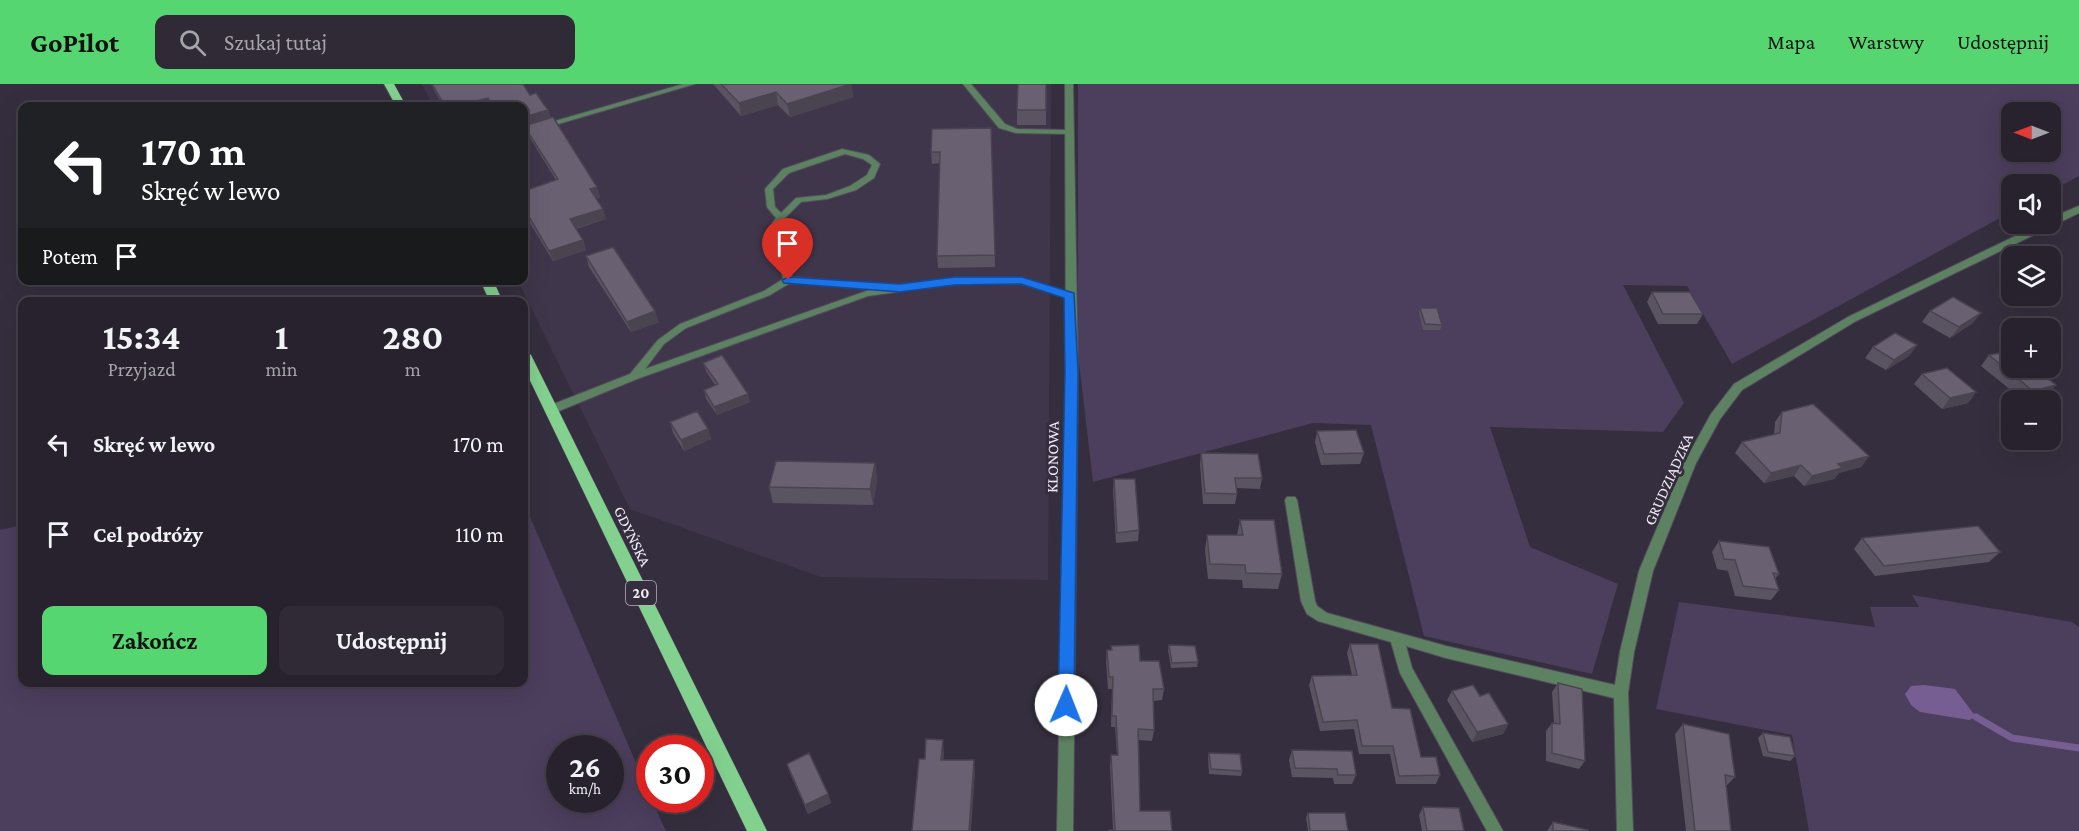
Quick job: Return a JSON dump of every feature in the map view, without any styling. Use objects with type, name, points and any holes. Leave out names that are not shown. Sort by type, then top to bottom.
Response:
[{"type":"main road","points":[[389,84],[399,102]]},
{"type":"main road","name":"GDYŃSKA","points":[[528,363],[757,831]]},
{"type":"street","name":"KLONOWA","points":[[1065,831],[1072,372],[1069,84]]},
{"type":"street","name":"GRUDZIĄDZKA","points":[[2061,217],[2079,209]]},
{"type":"street","name":"GRUDZIĄDZKA","points":[[1625,831],[1621,693],[1646,571],[1690,463],[1715,417],[1738,387],[1852,319],[1979,254],[2024,234]]},
{"type":"street","points":[[1291,500],[1312,610],[1323,617],[1446,652],[1621,693]]},
{"type":"street","points":[[1397,637],[1405,669],[1495,831]]},
{"type":"lane","points":[[528,131],[691,84]]},
{"type":"lane","points":[[967,84],[1002,126],[1016,130],[1069,132]]},
{"type":"lane","points":[[781,218],[771,207],[769,189],[786,171],[845,151],[867,157],[876,164],[871,176],[854,188],[827,196],[799,200],[781,218],[776,223],[788,280]]},
{"type":"lane","points":[[632,377],[661,342],[683,326],[767,293],[788,280],[900,288]]},
{"type":"lane","points":[[550,410],[632,377],[867,293],[954,281],[1022,281],[1070,296]]},
{"type":"shaded area","points":[[422,84],[1051,84],[1048,580],[821,577],[630,509],[528,301],[528,297],[520,285],[528,285],[528,102],[431,102]]},
{"type":"shaded area","points":[[1078,84],[2079,84],[2079,176],[2061,186],[2061,174],[2001,174],[2001,217],[1732,364],[1687,286],[1623,285],[1684,403],[1663,432],[1490,427],[1530,547],[1618,584],[1592,674],[1424,636],[1371,425],[1313,423],[1093,482],[1078,354]]},
{"type":"shaded area","points":[[528,512],[624,735],[636,763],[636,813],[658,813],[666,831],[0,831],[0,530],[18,526],[18,687],[528,687]]},
{"type":"shaded area","points":[[1912,595],[2072,622],[2079,627],[2079,831],[1809,831],[1792,735],[1656,709],[1679,602],[1875,627],[1870,607],[1919,607]]},
{"type":"shaded area","points":[[1924,685],[1955,689],[1976,717],[1969,720],[1920,712],[1911,705],[1905,694],[1911,686]]},
{"type":"building","points":[[432,84],[523,84],[530,95],[536,93],[548,110],[528,116],[528,102],[490,102],[488,98],[472,102],[443,102]]},
{"type":"building","points":[[721,84],[851,84],[787,104],[776,92],[739,103]]},
{"type":"building","points":[[1018,84],[1046,84],[1046,110],[1017,110]]},
{"type":"building","points":[[553,117],[597,187],[590,189],[603,209],[570,219],[583,240],[549,251],[528,215],[528,190],[558,179],[528,132],[528,125]]},
{"type":"building","points":[[991,128],[995,255],[937,256],[940,152],[931,152],[932,129]]},
{"type":"building","points":[[613,247],[655,311],[627,322],[586,256]]},
{"type":"building","points":[[1652,292],[1690,292],[1703,314],[1663,314]]},
{"type":"building","points":[[1953,297],[1981,313],[1959,327],[1930,311]]},
{"type":"building","points":[[1420,308],[1437,308],[1442,325],[1425,324]]},
{"type":"building","points":[[1895,333],[1917,345],[1894,360],[1873,347]]},
{"type":"building","points":[[2001,353],[2001,365],[1989,355]]},
{"type":"building","points":[[722,355],[748,394],[714,407],[704,390],[718,384],[703,363]]},
{"type":"building","points":[[1947,368],[1976,392],[1950,398],[1922,374]]},
{"type":"building","points":[[2017,378],[2047,378],[2056,385],[2037,390],[2032,390]]},
{"type":"building","points":[[1813,404],[1869,456],[1838,464],[1842,468],[1812,476],[1801,465],[1771,473],[1742,442],[1780,433],[1782,412]]},
{"type":"building","points":[[697,411],[708,429],[681,440],[670,422]]},
{"type":"building","points":[[1356,430],[1364,453],[1324,454],[1317,431]]},
{"type":"building","points":[[1201,453],[1258,454],[1262,478],[1235,478],[1237,494],[1205,493]]},
{"type":"building","points":[[776,461],[875,463],[870,489],[769,487]]},
{"type":"building","points":[[1114,479],[1135,479],[1139,530],[1117,533]]},
{"type":"building","points":[[1240,520],[1274,520],[1282,574],[1246,573],[1245,565],[1210,564],[1207,535],[1243,535]]},
{"type":"building","points":[[1978,526],[2000,552],[1884,566],[1862,538]]},
{"type":"building","points":[[1719,541],[1769,547],[1779,574],[1773,573],[1779,590],[1743,586],[1735,560],[1724,559]]},
{"type":"building","points":[[1350,644],[1378,644],[1392,708],[1410,709],[1421,757],[1436,757],[1440,775],[1399,776],[1393,746],[1362,746],[1357,720],[1323,722],[1312,676],[1357,675]]},
{"type":"building","points":[[1139,645],[1140,661],[1159,661],[1164,689],[1153,689],[1154,730],[1138,729],[1140,811],[1170,811],[1172,831],[1109,831],[1115,830],[1111,755],[1118,755],[1116,716],[1112,716],[1113,677],[1109,677],[1107,650],[1112,650],[1111,646]]},
{"type":"building","points":[[1169,645],[1195,646],[1198,662],[1172,663]]},
{"type":"building","points":[[1558,683],[1582,689],[1585,761],[1552,753],[1552,723],[1560,724]]},
{"type":"building","points":[[1473,685],[1480,696],[1489,693],[1508,724],[1477,732],[1452,691]]},
{"type":"building","points":[[1683,724],[1729,734],[1735,777],[1725,775],[1731,831],[1695,831]]},
{"type":"building","points":[[1763,733],[1790,737],[1795,756],[1768,752]]},
{"type":"building","points":[[926,739],[943,740],[941,760],[974,760],[969,831],[912,831],[919,759],[925,759]]},
{"type":"building","points":[[1292,750],[1352,751],[1356,775],[1338,775],[1337,769],[1295,768]]},
{"type":"building","points":[[809,753],[828,794],[805,805],[787,764]]},
{"type":"building","points":[[1209,753],[1240,754],[1242,771],[1211,769]]},
{"type":"building","points":[[1423,807],[1459,808],[1464,831],[1427,831]]},
{"type":"building","points":[[1308,813],[1345,813],[1348,831],[1310,831]]},
{"type":"building","points":[[1553,822],[1588,830],[1588,831],[1553,831]]},
{"type":"waterway","points":[[1976,717],[2012,738],[2079,748]]},
{"type":"route","points":[[788,280],[900,288],[954,281],[1022,281],[1070,296],[1072,372],[1066,705]]}]
